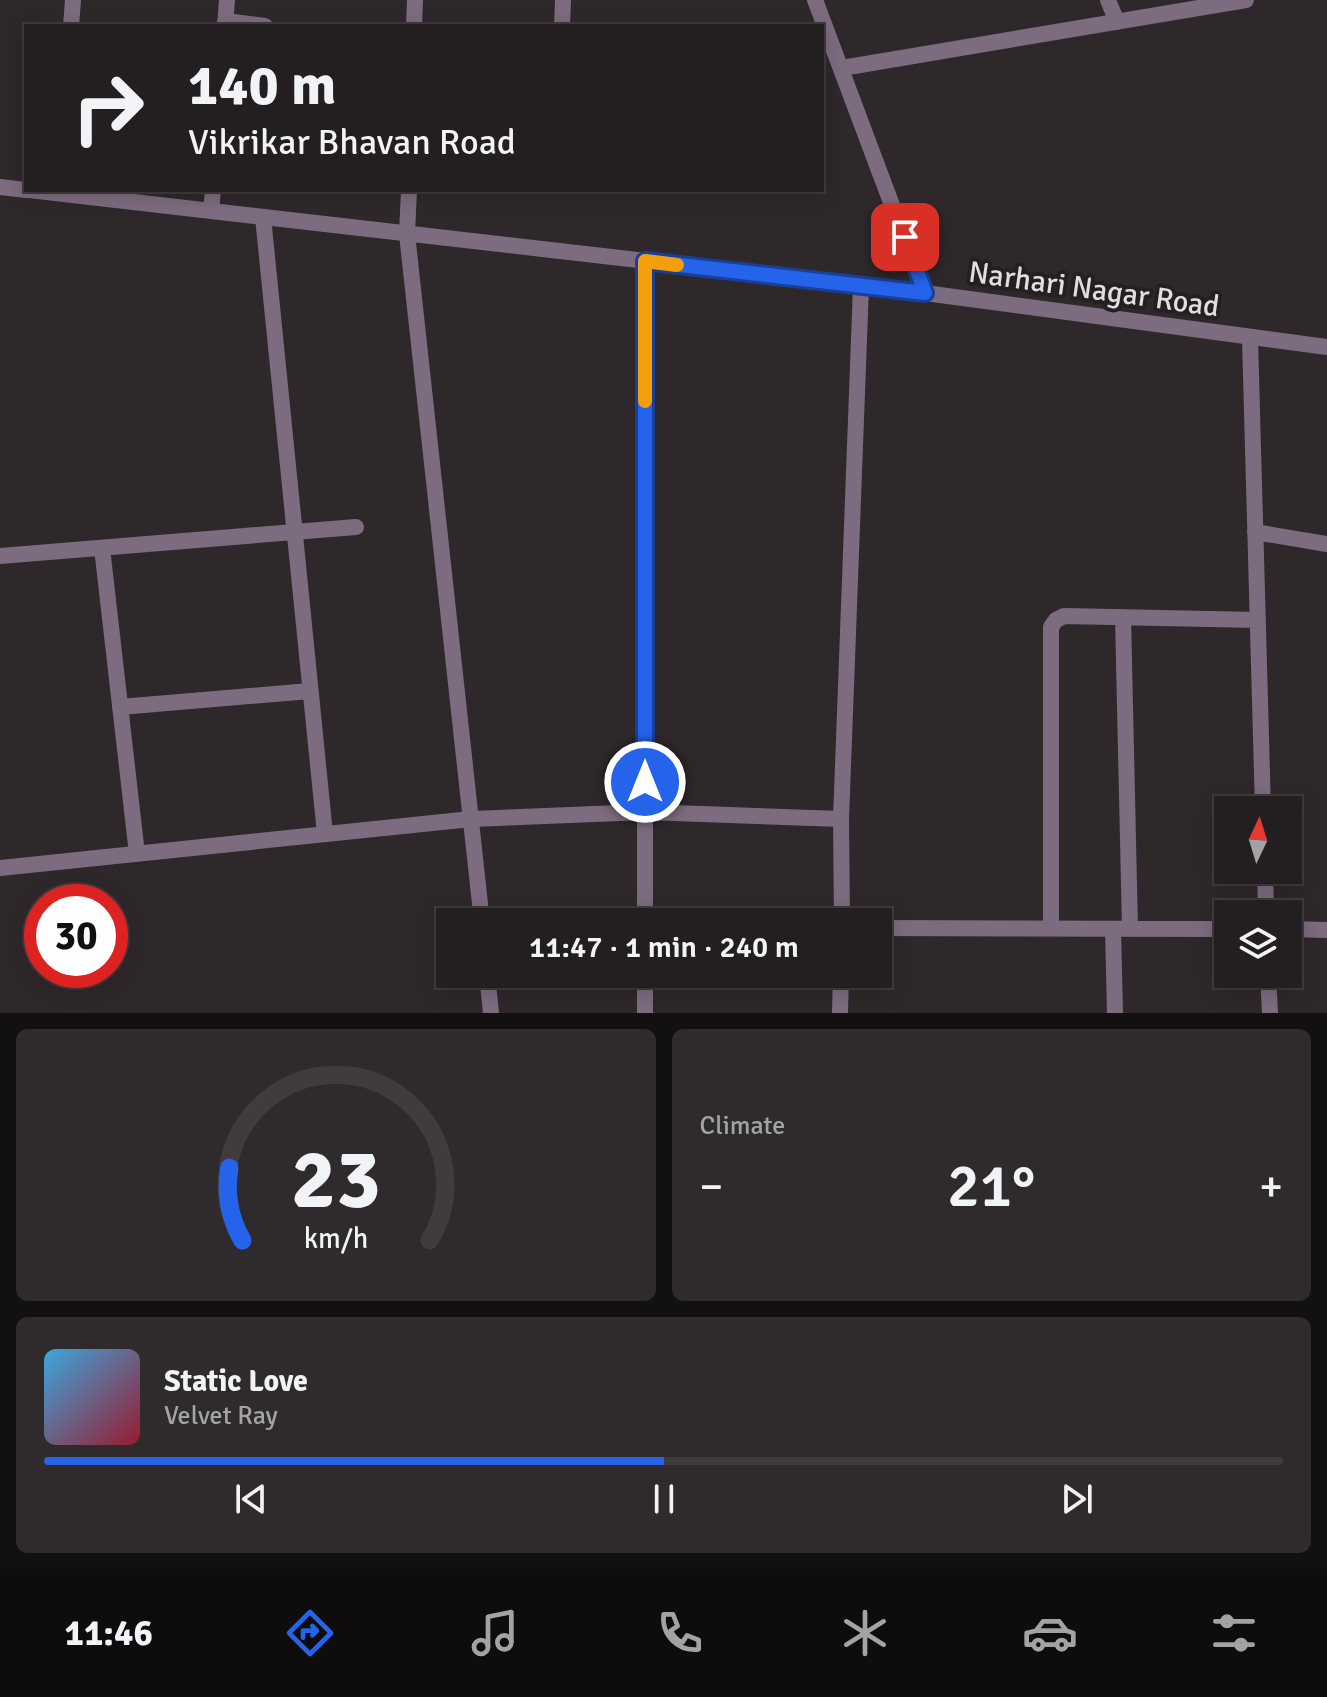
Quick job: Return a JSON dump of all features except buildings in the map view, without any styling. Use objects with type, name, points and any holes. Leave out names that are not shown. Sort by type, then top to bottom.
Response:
[{"type":"street","points":[[71,24],[73,0]]},
{"type":"street","points":[[225,24],[227,0]]},
{"type":"street","points":[[414,24],[415,0]]},
{"type":"street","points":[[562,24],[563,0]]},
{"type":"street","name":"Narhari Nagar Road","points":[[815,0],[925,293],[1327,347]]},
{"type":"street","points":[[1108,0],[1117,22]]},
{"type":"street","points":[[842,68],[1246,0]]},
{"type":"street","points":[[0,187],[24,190]]},
{"type":"street","points":[[62,192],[925,293]]},
{"type":"street","points":[[211,211],[213,192]]},
{"type":"street","points":[[409,192],[407,234],[481,908]]},
{"type":"street","points":[[263,217],[325,834]]},
{"type":"street","points":[[645,261],[645,908]]},
{"type":"street","points":[[842,908],[841,819],[861,286]]},
{"type":"street","points":[[1250,339],[1263,796]]},
{"type":"street","points":[[0,556],[356,527]]},
{"type":"street","points":[[1255,532],[1327,544]]},
{"type":"street","points":[[102,548],[137,854]]},
{"type":"street","points":[[1051,928],[1051,627],[1064,616],[1258,620]]},
{"type":"street","points":[[1123,617],[1130,929]]},
{"type":"street","points":[[120,707],[310,691]]},
{"type":"street","points":[[0,868],[471,819],[645,812],[841,819]]},
{"type":"street","points":[[892,928],[1214,929]]},
{"type":"street","points":[[1113,929],[1115,1013]]},
{"type":"street","points":[[1302,929],[1327,930]]},
{"type":"street","points":[[488,988],[491,1013]]},
{"type":"street","points":[[645,988],[645,1013]]},
{"type":"street","points":[[840,1013],[841,988]]},
{"type":"street","points":[[1269,988],[1270,1013]]},
{"type":"slow traffic","points":[[645,401],[645,261],[677,265]]},
{"type":"route","points":[[645,782],[645,261],[925,293],[905,237]]}]
